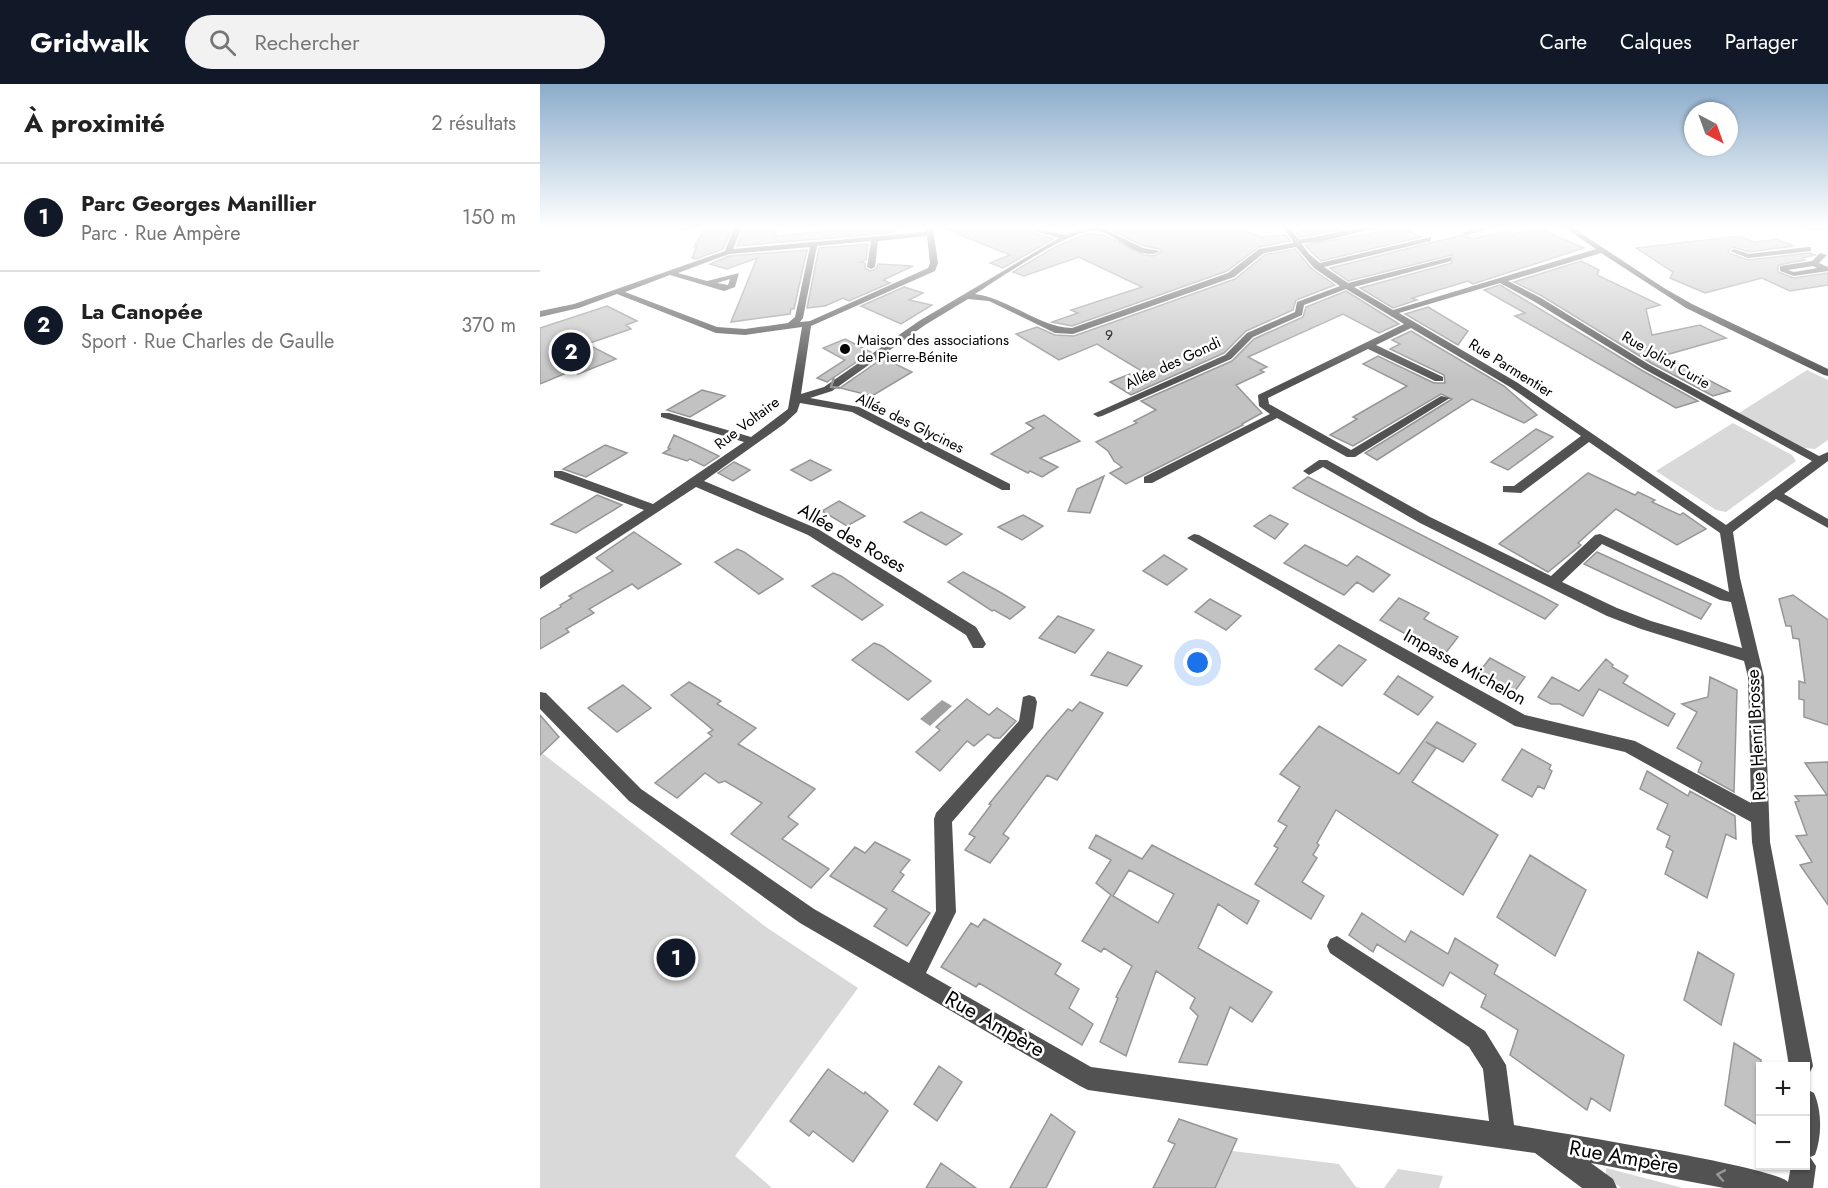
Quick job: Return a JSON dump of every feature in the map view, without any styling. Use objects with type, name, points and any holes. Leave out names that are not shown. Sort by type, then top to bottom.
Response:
[{"type":"street","points":[[540,314],[576,306],[652,280]]},
{"type":"street","points":[[689,280],[702,284],[709,283]]},
{"type":"street","points":[[790,327],[799,318],[807,280]]},
{"type":"street","points":[[618,292],[716,330],[745,332],[807,325],[907,280]]},
{"type":"street","name":"Rue Voltaire","points":[[540,584],[753,441],[793,410],[796,399],[828,389],[922,323],[995,280]]},
{"type":"street","points":[[968,296],[992,299],[1058,331],[1073,331],[1216,280]]},
{"type":"street","name":"Rue Parmentier","points":[[1337,280],[1514,385],[1726,531]]},
{"type":"street","name":"Allée des Gondi","points":[[1098,414],[1228,357],[1250,335],[1299,313],[1300,304],[1306,300],[1375,280]]},
{"type":"street","points":[[1391,313],[1500,280]]},
{"type":"street","name":"Rue Joliot Curie","points":[[1500,280],[1538,300],[1647,368],[1824,458]]},
{"type":"street","points":[[1646,280],[1705,315],[1828,373]]},
{"type":"street","points":[[1411,324],[1262,397],[1264,406],[1351,455],[1445,398]]},
{"type":"street","points":[[796,399],[807,325]]},
{"type":"street","points":[[1368,345],[1439,379]]},
{"type":"street","name":"Allée des Glycines","points":[[796,399],[855,409],[1006,487]]},
{"type":"street","points":[[1148,480],[1277,414]]},
{"type":"street","points":[[665,415],[753,441]]},
{"type":"street","points":[[1507,489],[1517,490],[1589,436]]},
{"type":"street","points":[[1726,531],[1824,458]]},
{"type":"street","points":[[1309,471],[1323,462],[1425,520],[1612,612],[1646,625],[1752,657]]},
{"type":"street","points":[[558,474],[654,509]]},
{"type":"street","name":"Allée des Roses","points":[[695,482],[813,532],[971,631],[978,644]]},
{"type":"street","points":[[1776,494],[1828,524]]},
{"type":"street","name":"Rue Henri Brosse","points":[[1726,531],[1738,598],[1756,676],[1761,842],[1800,1062]]},
{"type":"street","name":"Impasse Michelon","points":[[1194,538],[1521,721],[1629,746],[1760,817]]},
{"type":"street","points":[[1553,582],[1600,538],[1723,595],[1738,598]]},
{"type":"street","name":"Rue Ampère","points":[[540,698],[635,795],[807,916],[1088,1078],[1503,1135],[1738,1178],[1778,1188]]},
{"type":"street","points":[[913,977],[946,912],[943,819],[1027,723],[1029,702]]},
{"type":"street","points":[[1337,946],[1477,1039],[1494,1065],[1503,1135]]},
{"type":"street","name":"Rue Ampère","points":[[1539,1142],[1604,1188]]},
{"type":"street","points":[[1800,1188],[1802,1170]]},
{"type":"shaded area","points":[[1807,370],[1828,380],[1828,440],[1815,449],[1804,448],[1739,413]]},
{"type":"shaded area","points":[[1733,423],[1792,455],[1796,461],[1726,512],[1716,510],[1656,471]]},
{"type":"shaded area","points":[[942,700],[952,706],[930,726],[920,719]]},
{"type":"shaded area","points":[[542,753],[766,927],[858,988],[735,1156],[772,1188],[540,1188],[540,755]]},
{"type":"shaded area","points":[[1232,1151],[1339,1164],[1356,1187],[1361,1188],[1215,1188]]},
{"type":"shaded area","points":[[1606,1168],[1683,1188],[1621,1188],[1606,1177]]},
{"type":"shaded area","points":[[1398,1169],[1443,1176],[1439,1188],[1384,1188]]},
{"type":"building","points":[[748,280],[800,280],[794,309],[791,309],[790,314],[731,322]]},
{"type":"building","points":[[813,280],[884,280],[890,283],[849,301],[843,298],[825,306],[807,308]]},
{"type":"building","points":[[1126,280],[1203,280],[1072,326],[1052,322],[1078,313],[1071,310],[1142,287]]},
{"type":"building","points":[[1234,280],[1327,280],[1335,285],[1296,300],[1293,310],[1246,331],[1224,353],[1131,395],[1110,382],[1140,370],[1097,344],[1059,360],[1016,334],[1037,327],[1055,335],[1074,336]]},
{"type":"building","points":[[1391,280],[1487,280],[1473,284],[1468,281],[1412,298],[1417,300],[1393,308],[1360,288]]},
{"type":"building","points":[[1522,280],[1606,280],[1660,305],[1646,309],[1652,335],[1700,325],[1726,338],[1662,356],[1730,391],[1713,396],[1651,363],[1542,296],[1514,282]]},
{"type":"building","points":[[1674,280],[1756,280],[1705,293]]},
{"type":"building","points":[[1765,280],[1828,280],[1828,285],[1790,291]]},
{"type":"building","points":[[1500,285],[1643,371],[1698,401],[1676,408],[1515,316],[1525,313],[1484,290]]},
{"type":"building","points":[[904,287],[923,293],[909,300],[932,305],[901,324],[861,306]]},
{"type":"building","points":[[1346,291],[1399,324],[1379,333],[1343,314],[1248,357],[1267,367],[1260,370],[1264,372],[1236,385],[1262,413],[1243,425],[1126,484],[1110,473],[1122,467],[1114,461],[1108,451],[1096,442],[1137,423],[1134,421],[1156,410],[1141,401],[1232,361],[1254,339],[1303,317],[1306,307]]},
{"type":"building","points":[[607,306],[637,321],[626,325],[631,329],[587,344],[616,359],[578,374],[571,371],[540,384],[540,328]]},
{"type":"building","points":[[1428,307],[1468,331],[1458,345],[1405,314]]},
{"type":"building","points":[[1411,331],[1504,386],[1537,415],[1524,423],[1472,399],[1377,460],[1365,453],[1452,399],[1441,394],[1353,446],[1330,435],[1357,419],[1353,417],[1407,386],[1363,364],[1378,356],[1434,383],[1445,383],[1444,375],[1390,349],[1400,344],[1392,340]]},
{"type":"building","points":[[845,339],[871,352],[827,382],[817,378],[845,360],[823,348]]},
{"type":"building","points":[[883,358],[912,372],[872,396],[840,388]]},
{"type":"building","points":[[702,390],[725,396],[690,417],[667,410]]},
{"type":"building","points":[[1044,415],[1080,441],[1040,458],[1058,467],[1042,477],[1030,471],[1028,473],[991,454],[1034,428],[1026,423]]},
{"type":"building","points":[[1536,429],[1553,437],[1508,470],[1491,462]]},
{"type":"building","points":[[674,435],[719,456],[704,466],[690,459],[687,461],[663,453],[670,449],[668,448]]},
{"type":"building","points":[[605,445],[627,453],[586,477],[563,469]]},
{"type":"building","points":[[810,460],[831,470],[811,481],[791,470]]},
{"type":"building","points":[[734,462],[750,470],[733,481],[718,473]]},
{"type":"building","points":[[1588,473],[1635,495],[1638,492],[1655,500],[1652,502],[1680,515],[1683,513],[1706,529],[1677,545],[1616,509],[1578,543],[1581,545],[1548,572],[1499,544]]},
{"type":"building","points":[[1104,476],[1090,513],[1068,511],[1077,489]]},
{"type":"building","points":[[1308,477],[1558,605],[1545,619],[1293,488]]},
{"type":"building","points":[[597,495],[622,505],[576,533],[551,524]]},
{"type":"building","points":[[839,501],[865,516],[847,526],[822,511]]},
{"type":"building","points":[[921,512],[962,534],[946,545],[904,522]]},
{"type":"building","points":[[1023,515],[1043,526],[1022,540],[998,527]]},
{"type":"building","points":[[1270,515],[1288,524],[1275,539],[1254,526]]},
{"type":"building","points":[[634,532],[681,564],[638,589],[632,584],[589,609],[594,613],[566,629],[569,632],[540,649],[540,619],[561,607],[560,605],[572,598],[569,596],[613,571],[596,558]]},
{"type":"building","points":[[1305,545],[1347,566],[1357,556],[1390,575],[1373,592],[1357,582],[1344,595],[1284,563]]},
{"type":"building","points":[[737,549],[783,579],[759,594],[715,562]]},
{"type":"building","points":[[1597,552],[1711,604],[1701,619],[1584,564]]},
{"type":"building","points":[[1164,555],[1187,569],[1167,585],[1143,571]]},
{"type":"building","points":[[963,572],[1025,607],[1010,619],[992,611],[948,582]]},
{"type":"building","points":[[833,573],[883,605],[862,620],[812,586]]},
{"type":"building","points":[[1793,595],[1828,620],[1828,725],[1804,717],[1804,700],[1799,699],[1799,681],[1805,683],[1799,639],[1793,638],[1791,626],[1786,626],[1779,599]]},
{"type":"building","points":[[1399,598],[1429,613],[1424,619],[1458,637],[1444,655],[1380,620]]},
{"type":"building","points":[[1210,599],[1241,616],[1226,630],[1195,612]]},
{"type":"building","points":[[1058,616],[1094,630],[1075,653],[1039,638]]},
{"type":"building","points":[[874,643],[882,646],[931,681],[908,700],[852,660]]},
{"type":"building","points":[[1339,645],[1366,660],[1342,686],[1315,669]]},
{"type":"building","points":[[1108,652],[1142,666],[1127,686],[1091,675]]},
{"type":"building","points":[[1490,658],[1525,677],[1512,695],[1477,675]]},
{"type":"building","points":[[1606,659],[1613,665],[1612,667],[1628,676],[1623,683],[1675,714],[1668,726],[1599,689],[1583,716],[1560,704],[1551,704],[1538,697],[1552,677],[1579,691]]},
{"type":"building","points":[[1398,676],[1433,697],[1418,715],[1384,694]]},
{"type":"building","points":[[1710,677],[1737,690],[1734,792],[1698,772],[1702,762],[1677,748],[1697,712],[1682,704],[1708,697]]},
{"type":"building","points":[[689,682],[721,701],[717,704],[756,728],[738,744],[815,789],[788,817],[798,824],[782,839],[829,869],[811,888],[731,834],[762,803],[725,781],[719,783],[705,773],[677,798],[655,783],[712,736],[708,733],[713,730],[671,695]]},
{"type":"building","points":[[623,685],[651,708],[617,732],[588,708]]},
{"type":"building","points":[[967,699],[989,715],[997,708],[1016,721],[1000,738],[994,738],[988,734],[974,746],[967,741],[940,771],[916,752],[940,730],[936,727]]},
{"type":"building","points":[[1080,702],[1103,713],[1057,780],[1047,775],[1003,834],[1009,838],[990,863],[965,850],[975,837],[969,834],[991,805],[989,804],[1068,709],[1072,711]]},
{"type":"building","points":[[540,715],[559,737],[540,755]]},
{"type":"building","points":[[1437,722],[1476,744],[1463,762],[1426,742],[1436,748],[1412,782],[1498,835],[1463,895],[1336,810],[1317,843],[1319,845],[1313,855],[1317,858],[1302,882],[1324,896],[1311,919],[1255,884],[1278,848],[1274,846],[1287,826],[1278,821],[1300,787],[1280,774],[1319,726],[1399,774]]},
{"type":"building","points":[[1522,749],[1551,765],[1549,769],[1552,771],[1544,789],[1538,786],[1532,797],[1502,780]]},
{"type":"building","points":[[1828,762],[1828,905],[1800,865],[1812,862],[1796,836],[1807,835],[1795,802],[1799,801],[1795,796],[1827,795],[1805,763]]},
{"type":"building","points":[[1647,771],[1688,796],[1690,791],[1735,816],[1736,839],[1726,834],[1707,898],[1665,874],[1673,851],[1666,847],[1670,836],[1657,829],[1668,804],[1640,789]]},
{"type":"building","points":[[1096,835],[1142,859],[1152,845],[1259,901],[1247,924],[1218,904],[1198,948],[1272,992],[1252,1022],[1230,1007],[1207,1065],[1179,1062],[1198,1016],[1190,1008],[1195,998],[1156,971],[1126,1056],[1100,1042],[1118,998],[1116,997],[1132,966],[1104,948],[1101,952],[1082,941],[1111,895],[1096,883],[1111,860],[1089,848]],"holes":[[[1129,870],[1174,894],[1158,923],[1113,896]]]},
{"type":"building","points":[[875,842],[910,860],[900,872],[904,875],[892,891],[930,913],[907,946],[874,926],[887,909],[830,876],[855,847],[865,853]]},
{"type":"building","points":[[1530,855],[1586,890],[1555,956],[1497,917]]},
{"type":"building","points":[[1362,913],[1405,942],[1411,931],[1448,954],[1455,938],[1498,965],[1494,974],[1624,1055],[1610,1111],[1591,1098],[1587,1110],[1510,1055],[1518,1030],[1481,1007],[1486,995],[1450,972],[1443,986],[1377,944],[1373,952],[1349,935]]},
{"type":"building","points":[[984,919],[1061,964],[1055,974],[1079,989],[1069,1008],[1093,1024],[1082,1045],[979,983],[976,987],[941,967],[971,923],[978,927]]},
{"type":"building","points":[[1698,952],[1734,974],[1721,1025],[1684,1000]]},
{"type":"building","points":[[1734,1043],[1761,1060],[1761,1062],[1756,1062],[1756,1124],[1725,1105]]},
{"type":"building","points":[[939,1066],[962,1082],[937,1121],[914,1104]]},
{"type":"building","points":[[828,1069],[864,1094],[865,1092],[888,1111],[853,1162],[813,1131],[809,1136],[790,1121]]},
{"type":"building","points":[[1051,1114],[1075,1132],[1046,1188],[1010,1188]]},
{"type":"building","points":[[1179,1119],[1237,1139],[1215,1188],[1153,1188],[1175,1144],[1168,1141]]},
{"type":"building","points":[[941,1163],[976,1188],[926,1188]]},
{"type":"place","name":"Maison des associations de Pierre-Bénite","points":[[845,349]]},
{"type":"place","name":"La Canopée","points":[[571,352]]},
{"type":"place","name":"Parc Georges Manillier","points":[[676,958]]}]
